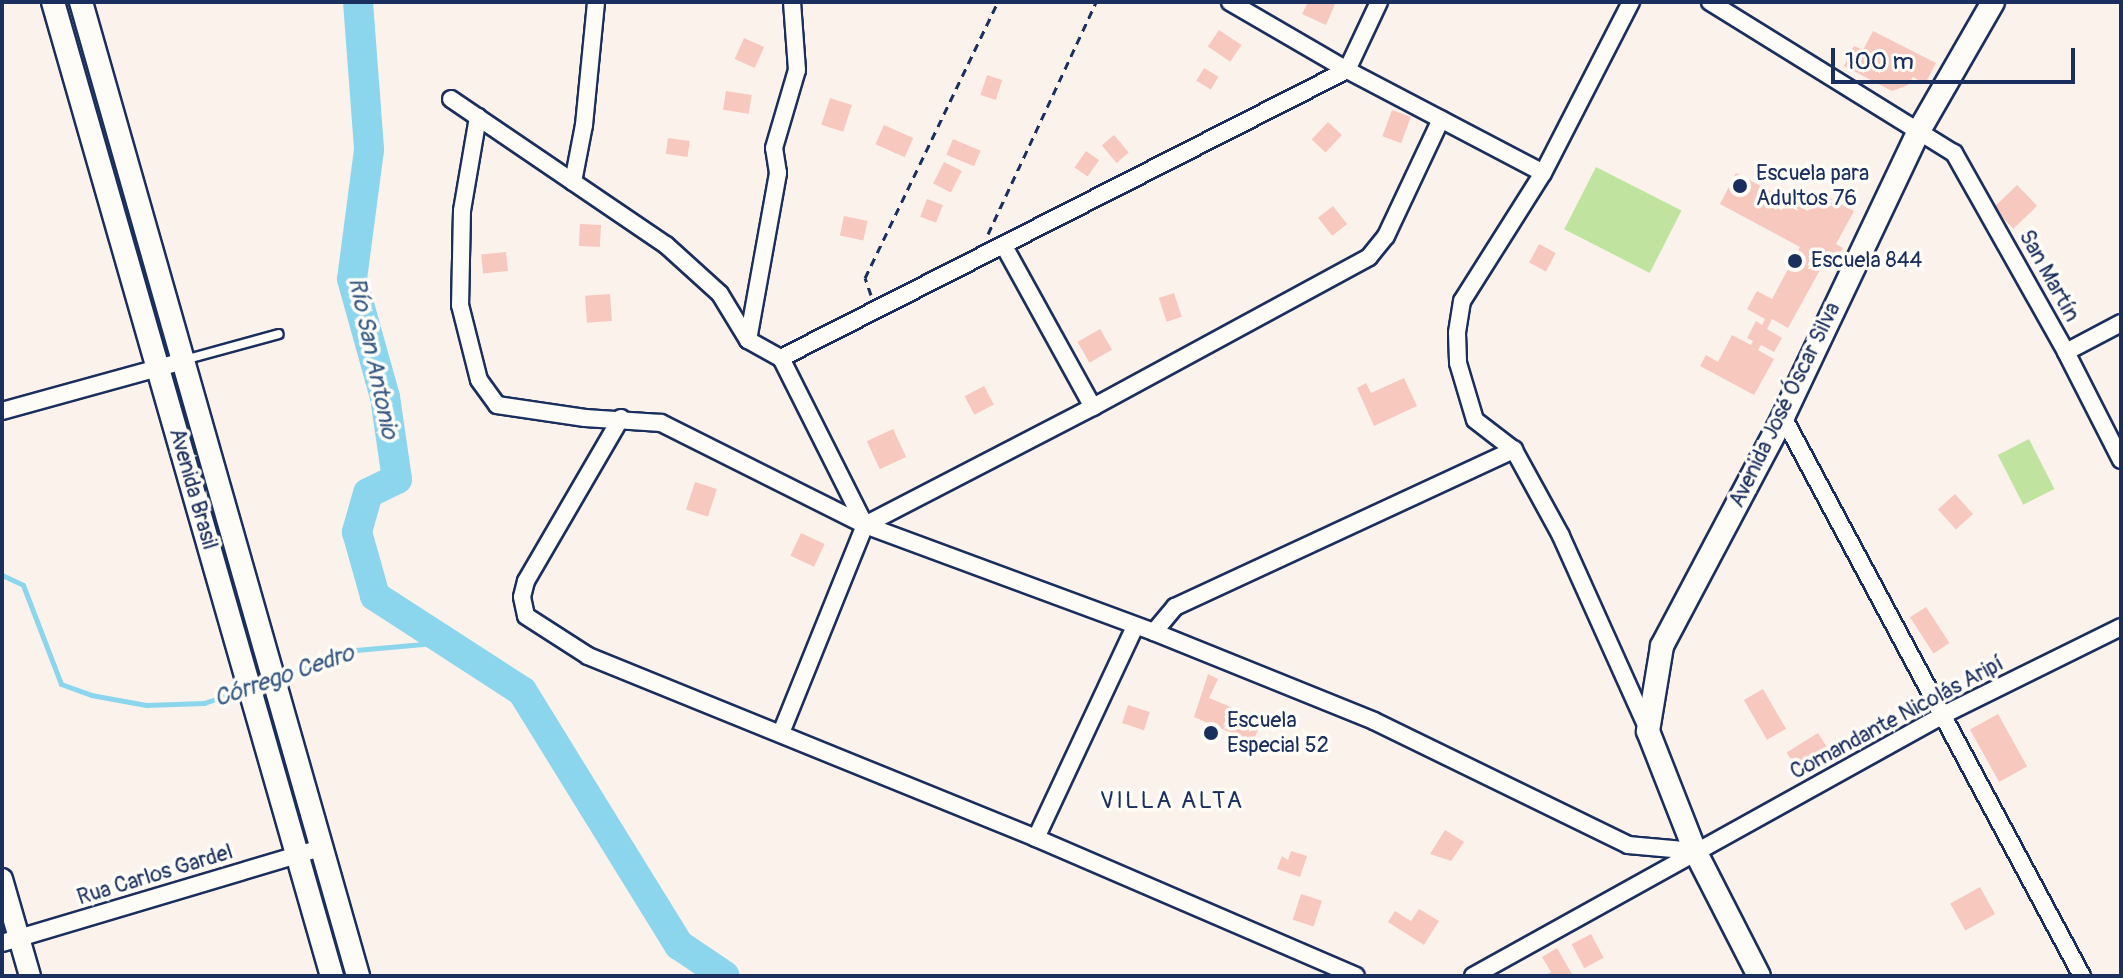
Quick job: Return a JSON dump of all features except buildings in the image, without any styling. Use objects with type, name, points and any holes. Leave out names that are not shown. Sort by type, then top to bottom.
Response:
[{"type":"main road","name":"Avenida Brasil","points":[[53,2],[158,368],[257,671],[310,851],[358,976]]},
{"type":"main road","name":"Avenida Brasil","points":[[81,2],[184,361],[257,671]]},
{"type":"main road","name":"Avenida José Óscar Silva","points":[[1648,731],[1662,646],[1783,417],[1920,129],[1993,2]]},
{"type":"main road","points":[[1648,731],[1695,851],[1759,976]]},
{"type":"main road","name":"Avenida Brasil","points":[[310,851],[332,976]]},
{"type":"street","points":[[573,182],[584,125],[596,2]]},
{"type":"street","points":[[748,340],[778,173],[774,148],[797,70],[792,2]]},
{"type":"street","points":[[1230,2],[1347,70],[1543,173]]},
{"type":"street","points":[[781,358],[1347,70],[1379,2]]},
{"type":"street","points":[[1631,2],[1543,173],[1462,301],[1457,333],[1458,363],[1475,420],[1514,450],[1561,536],[1648,731]]},
{"type":"street","name":"San Martín","points":[[1710,2],[1920,129],[1954,153],[2066,352],[2121,460]]},
{"type":"street","points":[[451,99],[666,245],[720,294],[748,340],[781,358],[865,525]]},
{"type":"street","points":[[478,117],[462,211],[460,305],[479,380],[497,405],[585,418],[661,423],[865,525],[1154,632],[1374,721],[1628,845],[1695,851]]},
{"type":"street","points":[[781,733],[865,525],[1093,407],[1369,257],[1386,236],[1441,119]]},
{"type":"street","points":[[1004,246],[1093,407]]},
{"type":"street","points":[[2066,352],[2121,323]]},
{"type":"street","points":[[2,411],[184,361]]},
{"type":"street","points":[[1783,417],[1945,714],[2082,976]]},
{"type":"street","points":[[621,418],[526,581],[522,597],[526,616],[588,656],[1036,838],[1356,976]]},
{"type":"street","points":[[1154,632],[1175,607],[1514,450]]},
{"type":"street","points":[[1036,838],[1135,627]]},
{"type":"street","name":"Comandante Nicolás Aripí","points":[[1473,976],[1945,714],[2121,627]]},
{"type":"street","name":"Rua Carlos Gardel","points":[[11,941],[310,851]]},
{"type":"street","points":[[2,879],[11,941],[30,976]]},
{"type":"lane","points":[[184,361],[279,334]]},
{"type":"path","points":[[875,309],[865,278],[998,2]]},
{"type":"path","points":[[1004,246],[985,240],[1096,2]]},
{"type":"green space","points":[[1596,167],[1682,211],[1650,273],[1564,229]]},
{"type":"green space","points":[[2029,439],[2054,489],[2023,505],[1998,455]]},
{"type":"waterway","name":"Río San Antonio","points":[[358,2],[369,150],[352,279],[385,397],[397,479],[368,493],[357,532],[375,596],[522,691],[679,945],[725,976]]},
{"type":"waterway","name":"Córrego Cedro","points":[[2,575],[23,585],[61,684],[91,695],[146,705],[204,703],[242,690]]},
{"type":"waterway","name":"Córrego Cedro","points":[[278,677],[356,650],[446,642]]},
{"type":"place","name":"Escuela para Adultos 76","points":[[1740,186]]},
{"type":"place","name":"Escuela 844","points":[[1795,261]]},
{"type":"place","name":"Escuela Especial 52","points":[[1211,733]]},
{"type":"district","name":"VILLA ALTA","points":[[1172,801]]}]
